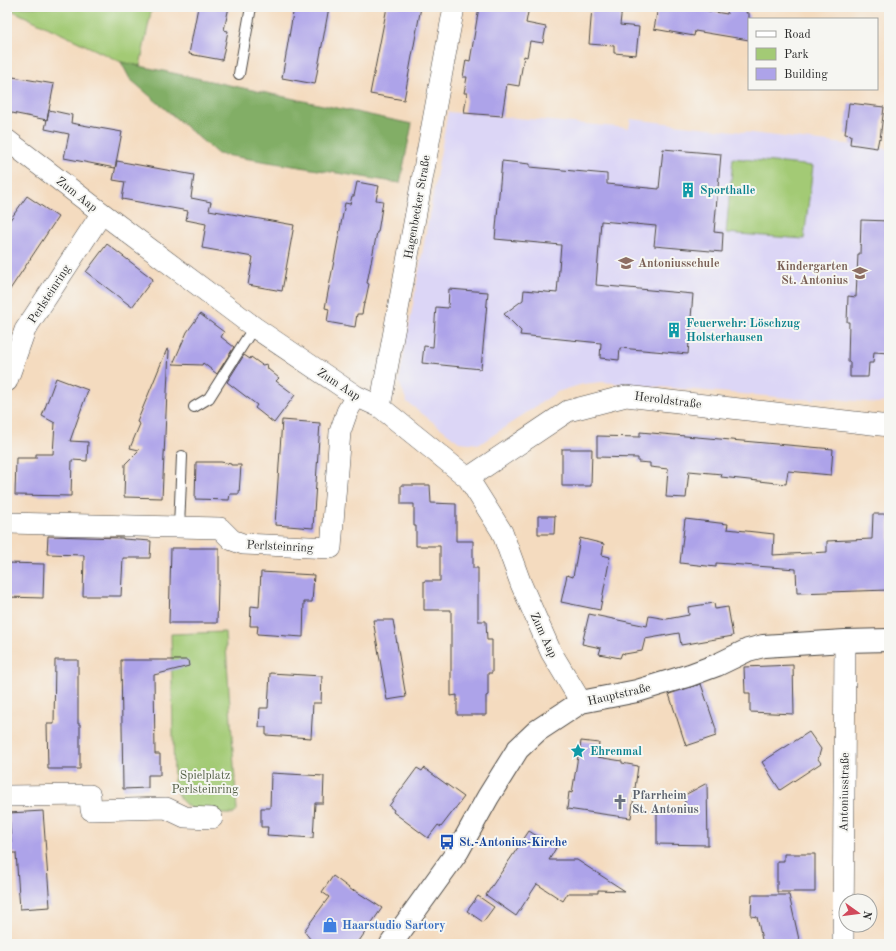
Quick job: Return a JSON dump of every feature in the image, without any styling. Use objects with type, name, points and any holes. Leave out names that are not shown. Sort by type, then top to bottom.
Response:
[{"type":"main road","name":"Hauptstraße","points":[[391,944],[458,851],[488,797],[518,749],[537,731],[582,702],[637,691],[690,675],[717,665],[748,650],[764,646],[889,640]]},
{"type":"street","name":"Hagenbecker Straße","points":[[380,407],[454,7]]},
{"type":"street","name":"Zum Aap","points":[[7,140],[254,327],[356,396],[380,407],[468,478],[502,532],[521,584],[551,652],[582,702]]},
{"type":"street","name":"Perlsteinring","points":[[7,381],[25,330],[102,213]]},
{"type":"street","name":"Perlsteinring","points":[[7,523],[220,528],[232,540],[243,544],[331,548],[340,432],[347,412],[356,396]]},
{"type":"street","name":"Heroldstraße","points":[[468,478],[568,411],[626,396],[889,426]]},
{"type":"street","name":"Antoniusstraße","points":[[843,944],[845,641]]},
{"type":"street","points":[[7,796],[90,795],[90,810],[166,808],[184,817],[212,818]]},
{"type":"lane","points":[[239,74],[251,7]]},
{"type":"lane","points":[[194,407],[209,398],[254,327]]},
{"type":"lane","points":[[179,527],[182,456]]},
{"type":"shaded area","name":"Antoniusschule","points":[[448,112],[629,128],[631,119],[889,149],[889,402],[877,403],[815,397],[814,400],[602,382],[583,384],[557,392],[480,444],[459,442],[407,402],[399,381]]},
{"type":"green space","points":[[7,7],[152,7],[140,66],[121,62]]},
{"type":"green space","points":[[121,62],[412,124],[400,183],[218,154],[130,79]]},
{"type":"green space","points":[[733,158],[813,166],[804,239],[726,233]]},
{"type":"green space","name":"Spielplatz Perlsteinring","points":[[225,632],[237,810],[234,814],[215,814],[190,808],[178,795],[174,785],[171,634]]},
{"type":"building","points":[[198,7],[229,7],[224,30],[228,31],[222,60],[189,54]]},
{"type":"building","points":[[294,7],[329,7],[315,84],[282,78]]},
{"type":"building","points":[[387,7],[421,7],[404,100],[370,94]]},
{"type":"building","points":[[479,7],[529,7],[526,23],[546,27],[543,43],[530,41],[527,57],[524,56],[519,86],[507,84],[502,116],[464,113],[467,93],[464,93],[467,77],[463,77],[466,60],[470,61]]},
{"type":"building","points":[[592,7],[622,7],[620,25],[639,27],[636,55],[614,53],[614,46],[589,44]]},
{"type":"building","points":[[658,7],[685,7],[727,14],[728,7],[747,9],[746,13],[749,13],[748,40],[695,31],[694,36],[654,29]]},
{"type":"building","points":[[7,76],[54,84],[47,120],[7,112]]},
{"type":"building","points":[[849,103],[884,107],[880,139],[879,138],[877,148],[850,144],[851,135],[845,134]]},
{"type":"building","points":[[49,110],[72,115],[71,123],[122,132],[115,168],[64,158],[69,134],[45,129]]},
{"type":"building","points":[[663,149],[721,154],[714,232],[723,233],[722,252],[654,246],[656,226],[601,221],[596,285],[693,294],[688,354],[620,348],[619,360],[600,358],[601,343],[520,335],[521,331],[504,314],[523,300],[524,290],[557,293],[561,245],[495,239],[502,161],[530,164],[530,167],[607,174],[607,184],[659,189]]},
{"type":"building","points":[[117,161],[194,175],[191,198],[211,202],[209,210],[294,225],[282,291],[248,285],[253,257],[202,248],[206,224],[186,220],[188,211],[122,199],[125,182],[113,180]]},
{"type":"building","points":[[357,182],[379,186],[376,200],[383,201],[367,283],[369,284],[365,303],[362,314],[357,314],[355,327],[327,322],[329,309],[325,308],[345,203],[350,204],[352,196],[354,196]]},
{"type":"building","points":[[27,196],[58,217],[7,294],[7,224]]},
{"type":"building","points":[[861,220],[889,221],[889,353],[874,352],[873,363],[869,363],[868,377],[850,377],[850,362],[848,362],[849,322],[847,322],[848,296],[856,297],[858,254],[860,254]]},
{"type":"building","points":[[107,244],[153,279],[132,307],[86,272]]},
{"type":"building","points":[[449,289],[488,292],[481,369],[422,363],[424,346],[433,347],[436,307],[448,308]]},
{"type":"building","points":[[200,314],[224,332],[221,337],[234,347],[217,374],[203,363],[202,365],[173,364],[187,332]]},
{"type":"building","points":[[167,349],[169,350],[162,498],[124,497],[125,464],[139,450],[130,448],[140,424],[137,422]]},
{"type":"building","points":[[244,355],[250,359],[251,357],[262,365],[267,364],[268,369],[279,378],[276,381],[295,395],[274,423],[255,408],[257,405],[227,382]]},
{"type":"building","points":[[56,378],[88,390],[70,441],[88,442],[87,461],[72,460],[71,496],[15,495],[16,458],[36,458],[36,454],[53,454],[55,423],[42,416]]},
{"type":"building","points":[[282,420],[320,423],[313,528],[275,525]]},
{"type":"building","points":[[640,432],[833,449],[831,475],[788,471],[786,484],[721,477],[722,474],[689,471],[686,498],[666,497],[668,469],[650,467],[650,463],[638,462],[638,458],[597,457],[597,436],[640,437]]},
{"type":"building","points":[[562,449],[592,449],[591,486],[562,486]]},
{"type":"building","points":[[196,462],[221,462],[231,465],[241,465],[239,494],[230,494],[229,500],[195,499]]},
{"type":"building","points":[[401,485],[430,485],[431,503],[456,504],[456,541],[473,541],[473,568],[478,568],[478,621],[486,621],[487,640],[492,640],[492,673],[488,673],[486,715],[457,715],[457,695],[451,696],[451,610],[424,610],[424,581],[440,581],[440,546],[416,546],[414,504],[401,504]]},
{"type":"building","points":[[873,514],[889,514],[889,590],[797,593],[796,569],[716,563],[716,567],[680,563],[685,519],[728,524],[727,529],[774,534],[773,555],[827,552],[827,541],[872,539]]},
{"type":"building","points":[[538,516],[555,516],[554,534],[538,534]]},
{"type":"building","points":[[48,536],[123,538],[151,541],[150,558],[123,558],[121,596],[83,596],[84,555],[47,554]]},
{"type":"building","points":[[580,538],[604,544],[602,555],[610,557],[600,610],[561,602],[567,575],[573,577]]},
{"type":"building","points":[[171,548],[219,548],[217,623],[169,623]]},
{"type":"building","points":[[7,563],[44,564],[43,598],[7,597]]},
{"type":"building","points":[[261,572],[314,575],[312,602],[304,602],[303,637],[257,634],[258,626],[250,626],[251,606],[259,607]]},
{"type":"building","points":[[714,603],[715,609],[728,607],[733,636],[681,645],[679,633],[645,639],[642,651],[625,654],[622,653],[620,658],[599,654],[601,648],[582,644],[589,614],[647,626],[649,616],[667,619],[689,615],[688,607]]},
{"type":"building","points":[[373,620],[393,620],[406,697],[387,700]]},
{"type":"building","points":[[55,660],[78,660],[80,769],[48,769],[47,724],[54,724]]},
{"type":"building","points":[[121,660],[188,660],[189,666],[154,675],[155,754],[160,754],[160,775],[148,775],[148,788],[123,789]]},
{"type":"building","points":[[793,665],[794,714],[750,712],[750,693],[745,693],[744,667]]},
{"type":"building","points":[[270,673],[322,676],[321,703],[313,703],[311,738],[266,735],[266,727],[259,727],[260,708],[268,708]]},
{"type":"building","points":[[701,684],[716,729],[716,736],[686,746],[669,694]]},
{"type":"building","points":[[809,732],[821,749],[818,759],[821,763],[780,790],[762,762]]},
{"type":"building","points":[[581,741],[599,743],[597,757],[622,761],[622,763],[638,766],[631,818],[567,809],[569,792],[572,793]]},
{"type":"building","points":[[417,768],[422,771],[424,768],[464,797],[441,827],[438,825],[428,838],[393,812],[394,810],[389,806]]},
{"type":"building","points":[[271,773],[324,776],[323,803],[315,803],[313,838],[267,835],[268,827],[261,827],[261,808],[270,808]]},
{"type":"building","points":[[707,783],[708,845],[657,844],[657,811],[688,811],[683,796]]},
{"type":"building","points":[[43,811],[50,907],[20,909],[16,853],[12,853],[9,813]]},
{"type":"building","points":[[529,831],[556,848],[549,860],[577,860],[625,891],[598,890],[598,893],[568,893],[563,901],[537,884],[516,916],[486,895]]},
{"type":"building","points":[[784,854],[815,854],[815,892],[777,892],[777,861],[784,861]]},
{"type":"building","points":[[333,876],[353,891],[354,890],[382,908],[357,944],[314,944],[304,931],[329,897],[322,892]]},
{"type":"building","points":[[752,895],[789,895],[800,944],[763,944],[757,917],[751,916]]},
{"type":"building","points":[[478,896],[494,907],[483,922],[467,911]]},
{"type":"place","name":"Sporthalle","points":[[688,190]]},
{"type":"place","name":"Antoniusschule","points":[[626,263]]},
{"type":"place","name":"Kindergarten St. Antonius","points":[[860,273]]},
{"type":"place","name":"Feuerwehr: Löschzug Holsterhausen","points":[[674,330]]},
{"type":"place","name":"Ehrenmal","points":[[578,751]]},
{"type":"place","name":"Pfarrheim St. Antonius","points":[[620,802]]},
{"type":"place","name":"St.-Antonius-Kirche","points":[[447,842]]},
{"type":"place","name":"Haarstudio Sartory","points":[[330,925]]}]
